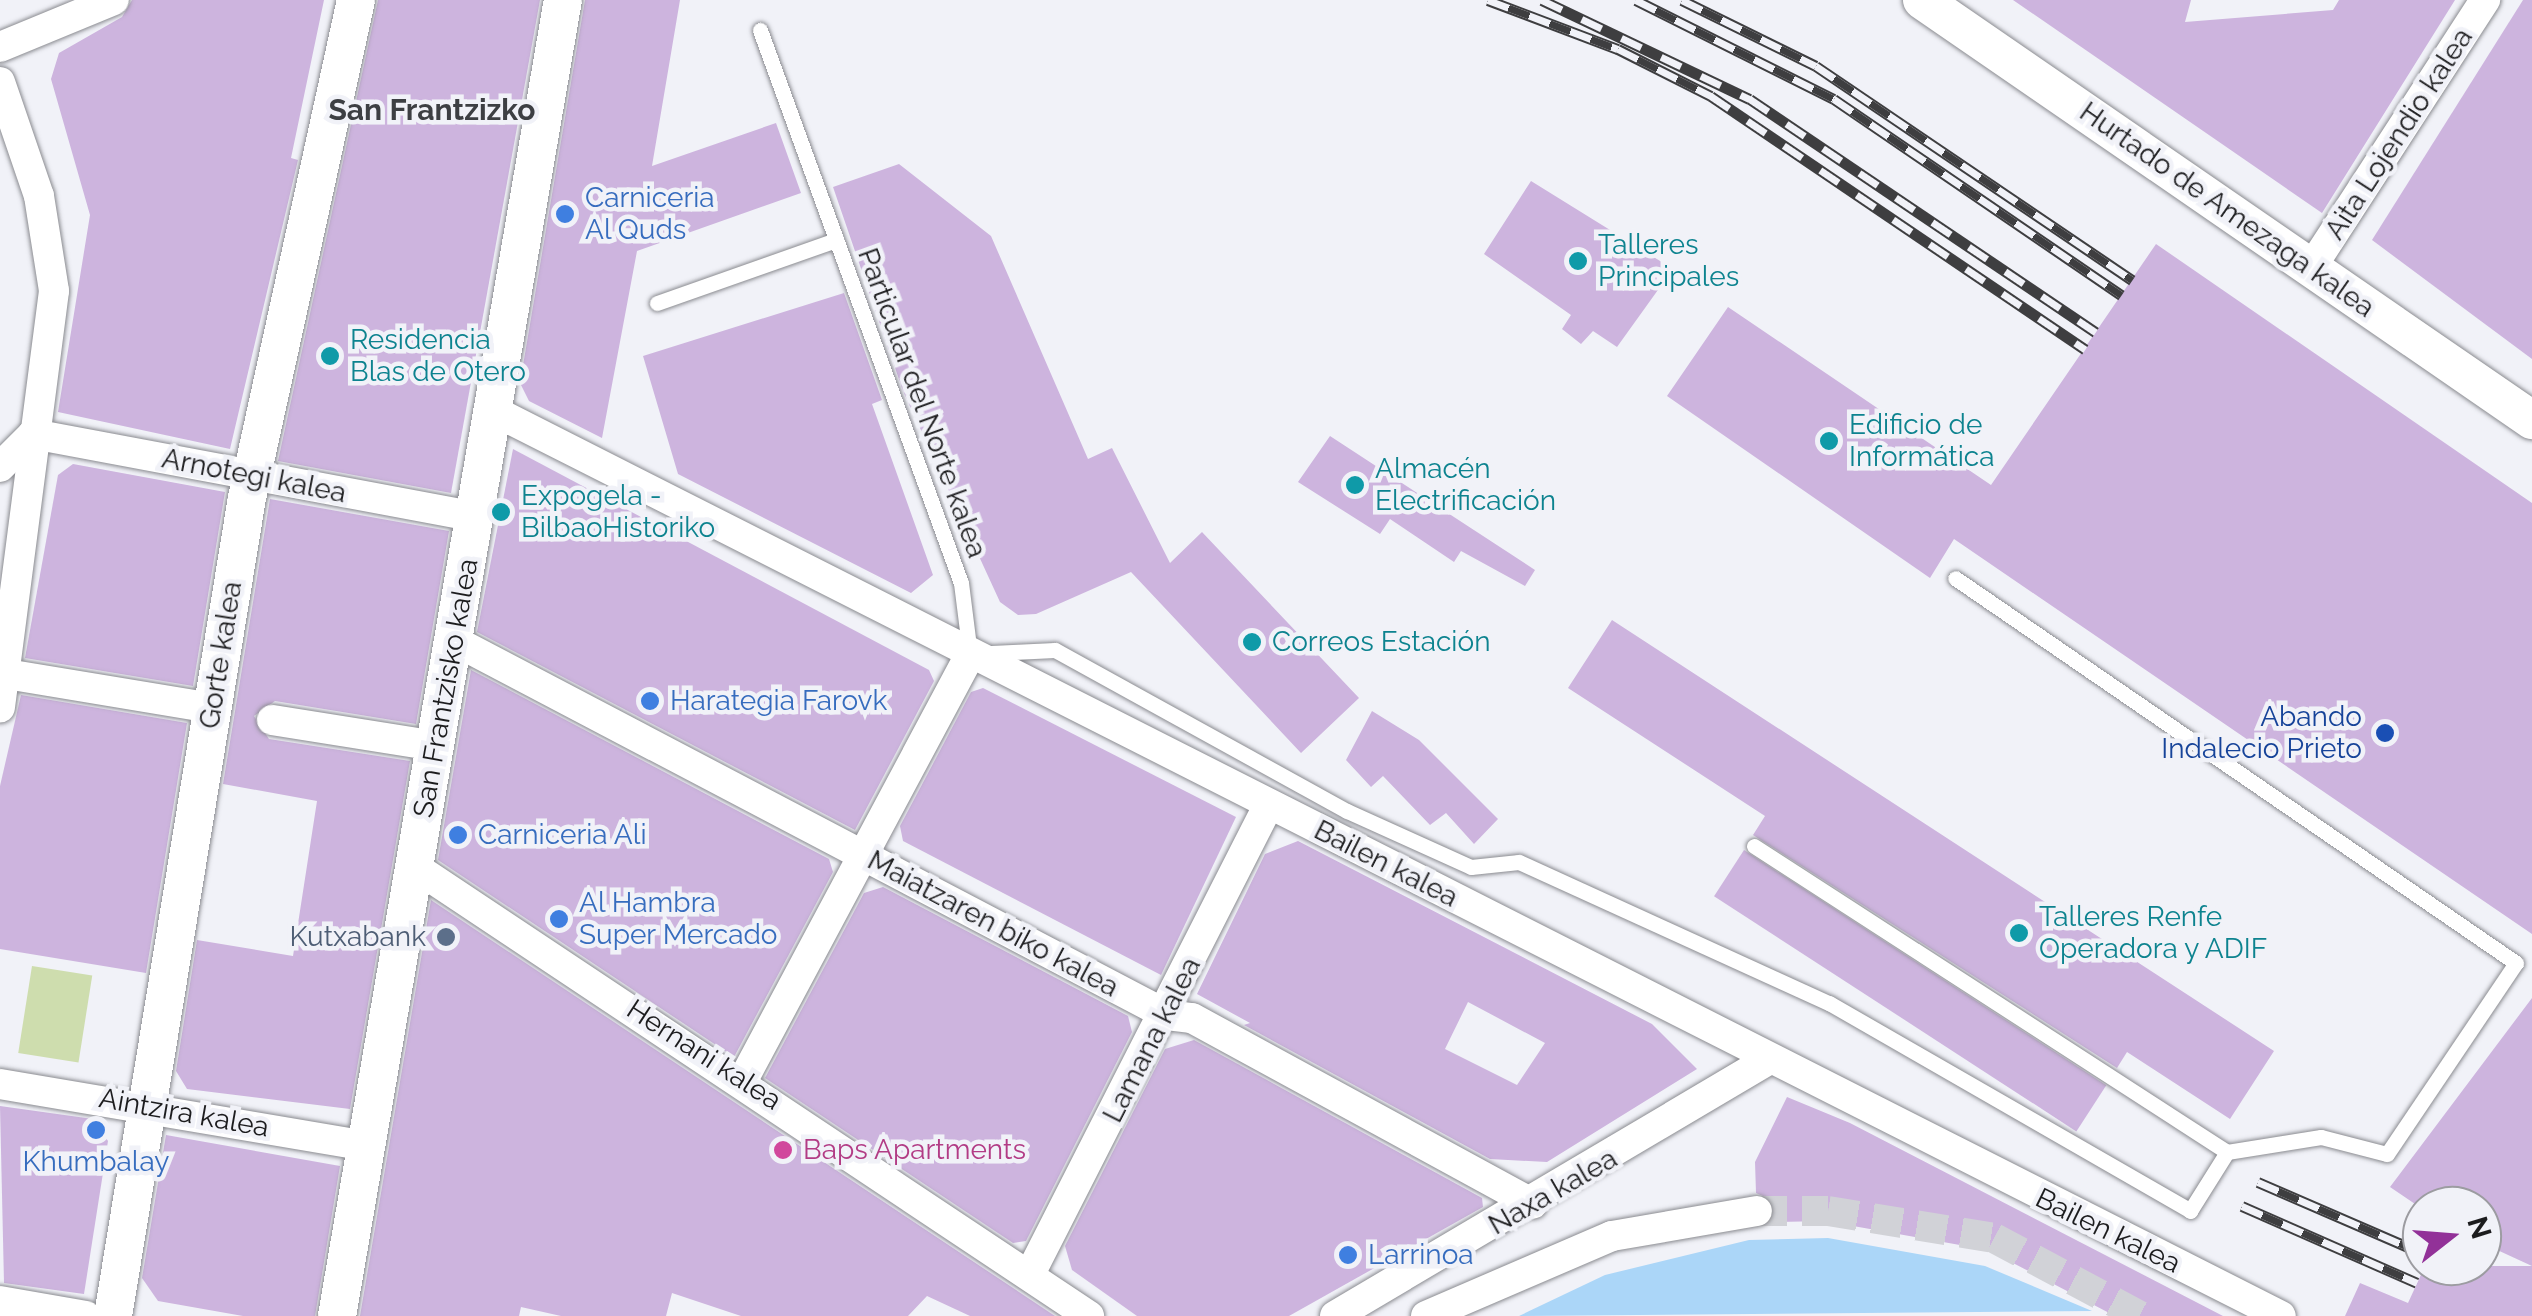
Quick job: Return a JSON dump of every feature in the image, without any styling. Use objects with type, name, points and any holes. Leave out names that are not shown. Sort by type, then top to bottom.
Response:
[{"type":"street","points":[[0,47],[114,0]]},
{"type":"street","name":"Gorte kalea","points":[[113,1316],[152,1106],[211,708],[253,476],[356,0]]},
{"type":"street","name":"San Frantzisko kalea","points":[[337,1316],[563,0]]},
{"type":"street","name":"Hurtado de Amezaga kalea","points":[[1922,0],[2532,420]]},
{"type":"street","name":"Aita Lojendio kalea","points":[[2311,268],[2486,0]]},
{"type":"street","points":[[0,82],[39,196],[54,291],[0,708]]},
{"type":"street","name":"Bailen kalea","points":[[492,410],[1768,1060],[2282,1316]]},
{"type":"street","points":[[0,467],[33,434]]},
{"type":"street","name":"Arnotegi kalea","points":[[33,434],[475,517]]},
{"type":"street","name":"Maiatzaren biko kalea","points":[[453,640],[1167,1015],[1192,1018],[1533,1204]]},
{"type":"street","points":[[743,1080],[860,854],[970,654]]},
{"type":"street","points":[[6,674],[211,708]]},
{"type":"street","points":[[272,720],[436,746]]},
{"type":"street","name":"Lamana kalea","points":[[1030,1274],[1167,1015],[1268,804]]},
{"type":"street","name":"Hernani kalea","points":[[415,867],[743,1080],[1088,1316]]},
{"type":"street","name":"Naxa kalea","points":[[1335,1316],[1533,1204],[1768,1060]]},
{"type":"street","name":"Aintzira kalea","points":[[0,1084],[152,1106],[367,1146]]},
{"type":"street","points":[[1426,1316],[1612,1236],[1756,1210]]},
{"type":"street","points":[[0,1301],[86,1316]]},
{"type":"lane","name":"Particular del Norte kalea","points":[[760,30],[961,583],[970,654]]},
{"type":"lane","name":"Particular del Norte kalea","points":[[657,304],[836,240]]},
{"type":"lane","points":[[1754,846],[2227,1152],[2321,1137],[2387,1154],[2516,963],[1955,578]]},
{"type":"lane","points":[[970,654],[1054,650],[1348,811],[1471,867],[1519,862],[1829,1002],[2190,1211],[2227,1152]]},
{"type":"green space","points":[[32,966],[92,976],[78,1062],[18,1053]]},
{"type":"water","points":[[1828,1238],[1985,1266],[2092,1311],[1519,1316],[1605,1275],[1749,1240]]},
{"type":"building","points":[[132,0],[324,0],[291,158],[298,160],[230,449],[58,412],[90,215],[51,79],[59,53],[122,17]]},
{"type":"building","points":[[378,0],[540,0],[451,493],[278,461]]},
{"type":"building","points":[[585,0],[680,0],[652,166],[776,123],[801,193],[637,251],[602,438],[529,401],[520,383]]},
{"type":"building","points":[[2013,0],[2191,0],[2185,22],[2333,10],[2339,0],[2455,0],[2322,213]]},
{"type":"building","points":[[2523,0],[2532,0],[2532,359],[2372,240]]},
{"type":"building","points":[[899,164],[991,236],[1088,459],[1112,448],[1170,563],[1202,532],[1359,698],[1301,753],[1131,572],[1036,614],[1018,615],[1000,602],[903,391],[833,187]]},
{"type":"building","name":"Talleres Principales","points":[[1531,181],[1673,269],[1617,347],[1593,331],[1581,344],[1562,329],[1571,315],[1484,254]]},
{"type":"building","name":"Abando Indalecio Prieto","points":[[2156,244],[2532,503],[2532,934],[1954,539],[1930,578],[1667,396],[1728,307],[1991,485]]},
{"type":"building","points":[[844,293],[882,400],[872,404],[933,575],[911,593],[678,474],[643,356]]},
{"type":"building","points":[[1330,436],[1535,570],[1525,586],[1461,551],[1454,562],[1390,519],[1380,534],[1298,482]]},
{"type":"building","points":[[513,449],[929,670],[934,681],[855,830],[477,632]]},
{"type":"building","points":[[73,464],[225,492],[193,686],[25,658],[58,475]]},
{"type":"building","points":[[270,499],[449,531],[416,724],[275,701],[254,716],[269,739],[410,761],[350,1109],[187,1089],[176,1071],[197,940],[293,956],[317,801],[223,784]]},
{"type":"building","name":"Talleres Renfe Operadora y ADIF","points":[[1612,620],[2274,1051],[2230,1119],[2127,1052],[2117,1068],[1753,835],[1765,816],[1568,688]]},
{"type":"building","points":[[471,670],[829,859],[833,872],[734,1057],[438,860]]},
{"type":"building","points":[[983,688],[1236,817],[1161,975],[903,841],[900,826],[971,692]]},
{"type":"building","points":[[21,695],[187,723],[146,973],[0,949],[0,786]]},
{"type":"building","points":[[1372,711],[1419,740],[1498,819],[1474,844],[1446,813],[1430,825],[1383,776],[1371,787],[1346,760]]},
{"type":"building","points":[[1298,841],[1652,1024],[1697,1069],[1547,1162],[1490,1159],[1244,1025],[1250,1023],[1197,994],[1265,854]],"holes":[[[1468,1002],[1545,1043],[1517,1085],[1445,1049]]]},
{"type":"building","points":[[1744,850],[2106,1085],[2076,1131],[1714,896]]},
{"type":"building","points":[[883,887],[1128,1016],[1132,1032],[1026,1241],[1013,1243],[765,1078],[864,893]]},
{"type":"building","points":[[431,900],[1055,1316],[970,1316],[927,1296],[908,1316],[741,1316],[672,1293],[666,1316],[561,1316],[521,1307],[519,1316],[360,1316]]},
{"type":"building","points":[[2532,998],[2532,1266],[2502,1252],[2502,1186],[2402,1186],[2402,1195],[2390,1187]]},
{"type":"building","points":[[1194,1040],[1482,1198],[1483,1207],[1289,1316],[1137,1316],[1072,1270],[1065,1246],[1165,1049]]},
{"type":"building","points":[[1787,1097],[1850,1123],[2223,1316],[2115,1316],[1988,1250],[1825,1221],[1772,1222],[1772,1200],[1756,1193],[1755,1162]]},
{"type":"building","points":[[0,1106],[93,1119],[108,1141],[84,1294],[4,1283]]},
{"type":"building","points":[[166,1135],[340,1166],[315,1316],[243,1316],[158,1301],[142,1278]]},
{"type":"building","points":[[2502,1266],[2532,1266],[2532,1316],[2345,1316],[2360,1283],[2408,1303],[2416,1286],[2502,1286]]},
{"type":"tunnel","points":[[1757,1211],[1828,1211],[1994,1238],[2140,1316]]},
{"type":"railway","points":[[1488,0],[1618,49],[1711,96],[2085,349]]},
{"type":"railway","points":[[1542,0],[1750,99],[2096,332]]},
{"type":"railway","points":[[1636,0],[1834,99],[2121,295]]},
{"type":"railway","points":[[1682,0],[1816,66],[2132,280]]},
{"type":"railway","points":[[2258,1182],[2402,1244]]},
{"type":"railway","points":[[2242,1206],[2402,1276]]},
{"type":"place","name":"Carniceria Al Quds","points":[[565,214]]},
{"type":"place","name":"Talleres Principales","points":[[1578,261]]},
{"type":"place","name":"Residencia Blas de Otero","points":[[330,356]]},
{"type":"place","name":"Edificio de Informática","points":[[1829,441]]},
{"type":"place","name":"Almacén Electrificación","points":[[1355,485]]},
{"type":"place","name":"Expogela - BilbaoHistoriko","points":[[501,512]]},
{"type":"place","name":"Correos Estación","points":[[1252,642]]},
{"type":"place","name":"Harategia Farovk","points":[[650,701]]},
{"type":"place","name":"Abando Indalecio Prieto","points":[[2385,733]]},
{"type":"place","name":"Carniceria Ali","points":[[458,835]]},
{"type":"place","name":"Al Hambra Super Mercado","points":[[559,919]]},
{"type":"place","name":"Talleres Renfe Operadora y ADIF","points":[[2019,933]]},
{"type":"place","name":"Kutxabank","points":[[446,937]]},
{"type":"place","name":"Khumbalay","points":[[96,1130]]},
{"type":"place","name":"Baps Apartments","points":[[783,1150]]},
{"type":"place","name":"Larrinoa","points":[[1348,1255]]},
{"type":"district","name":"San Frantzizko","points":[[432,110]]}]
